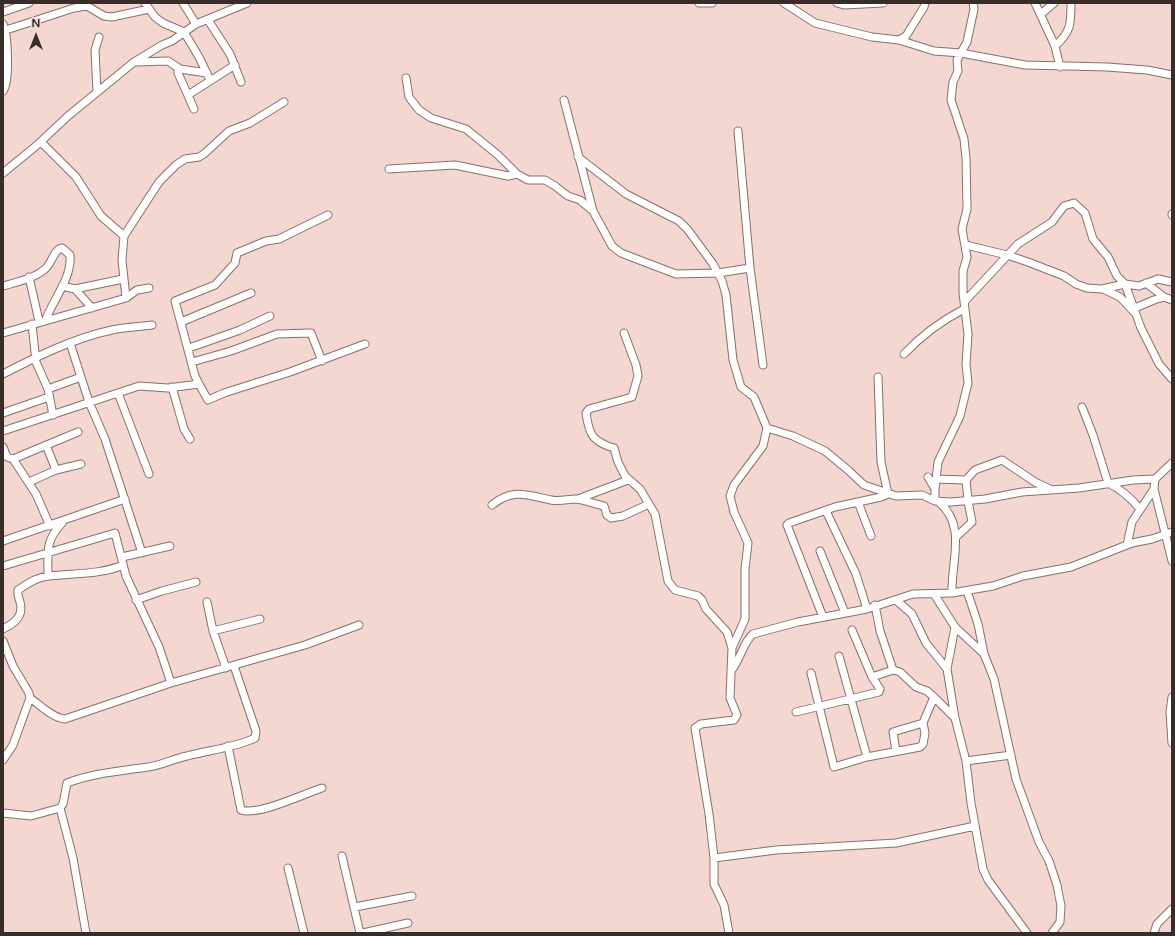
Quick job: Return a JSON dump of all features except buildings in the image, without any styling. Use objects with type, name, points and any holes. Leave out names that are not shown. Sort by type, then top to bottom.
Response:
[{"type":"street","points":[[3,12],[15,5],[29,3]]},
{"type":"street","points":[[183,3],[196,24]]},
{"type":"street","points":[[3,173],[41,142],[97,91],[134,62],[162,45],[172,41],[196,24],[248,3]]},
{"type":"street","points":[[699,3],[712,3]]},
{"type":"street","points":[[784,3],[815,23],[872,37],[899,40],[934,51],[961,52],[1025,66],[1139,70],[1172,75]]},
{"type":"street","points":[[836,3],[844,5],[883,3]]},
{"type":"street","points":[[899,40],[906,36],[925,3]]},
{"type":"street","points":[[936,480],[940,454],[954,430],[967,396],[968,334],[964,305],[963,271],[966,262],[966,245],[962,229],[967,209],[966,158],[964,139],[951,100],[953,82],[958,71],[957,60],[967,42],[974,9],[973,3]]},
{"type":"street","points":[[1035,3],[1055,46],[1060,67]]},
{"type":"street","points":[[1041,14],[1054,3]]},
{"type":"street","points":[[1055,46],[1066,37],[1071,23],[1071,3]]},
{"type":"street","points":[[3,91],[6,86],[4,27],[87,5],[104,16],[112,16],[147,6],[155,17],[163,23],[184,32],[200,57],[209,77]]},
{"type":"street","points":[[208,20],[230,54],[241,82]]},
{"type":"street","points":[[97,91],[95,50],[99,37]]},
{"type":"street","points":[[134,62],[168,61],[178,69],[209,77]]},
{"type":"street","points":[[188,95],[209,77],[235,65]]},
{"type":"street","points":[[178,69],[178,74],[194,109]]},
{"type":"street","points":[[406,78],[409,97],[420,110],[431,118],[466,129],[498,154],[517,174],[528,180],[545,180],[568,196],[580,200],[592,211]]},
{"type":"street","points":[[564,100],[592,211],[612,246],[621,253],[676,274],[718,273],[750,268]]},
{"type":"street","points":[[126,298],[123,279],[124,236],[159,182],[176,165],[185,159],[199,157],[229,131],[250,123],[284,102]]},
{"type":"street","points":[[738,131],[750,268],[762,365]]},
{"type":"street","points":[[41,142],[76,177],[101,216],[124,236]]},
{"type":"street","points":[[578,157],[626,194],[679,221],[702,248],[718,273],[726,295],[733,360],[741,387],[754,397],[767,428],[763,446],[734,484],[730,496],[734,512],[748,543],[745,569],[745,619],[732,648]]},
{"type":"street","points":[[389,169],[455,165],[508,176],[517,174]]},
{"type":"street","points":[[904,354],[930,329],[964,305],[1018,244],[1052,222],[1064,206],[1074,203],[1085,213],[1093,239],[1108,257],[1117,276],[1125,284],[1159,364],[1172,379]]},
{"type":"street","points":[[328,215],[279,239],[266,242],[237,253],[235,263],[215,285],[175,301],[192,362],[199,384],[208,400],[224,393],[322,361],[364,344]]},
{"type":"street","points":[[966,245],[1007,255],[1064,276],[1081,287],[1102,288],[1125,284],[1142,285],[1158,279],[1172,282]]},
{"type":"street","points":[[3,286],[29,278],[46,268],[58,250],[62,248],[70,255],[71,262],[68,274],[52,303],[39,322]]},
{"type":"street","points":[[29,278],[39,322],[35,357],[38,369],[48,389],[53,415]]},
{"type":"street","points":[[62,286],[75,289],[123,279]]},
{"type":"street","points":[[1142,285],[1172,300]]},
{"type":"street","points":[[1132,298],[1142,285]]},
{"type":"street","points":[[4,331],[126,298],[137,290],[150,288]]},
{"type":"street","points":[[1102,288],[1120,297],[1136,312]]},
{"type":"street","points":[[75,289],[92,308]]},
{"type":"street","points":[[181,322],[251,293]]},
{"type":"street","points":[[1136,312],[1154,300],[1164,297]]},
{"type":"street","points":[[189,348],[234,333],[270,316]]},
{"type":"street","points":[[3,374],[35,357],[70,343],[113,330],[152,325]]},
{"type":"street","points":[[192,362],[231,351],[277,334],[309,333],[311,333],[322,361]]},
{"type":"street","points":[[624,333],[636,365],[638,376],[632,398],[589,409],[586,414],[588,427],[594,439],[614,448],[618,462],[628,480],[640,490],[649,504],[657,521],[668,580],[675,590],[698,596],[702,600],[706,609],[728,632],[732,648],[730,698],[737,715],[734,720],[701,724],[695,728],[714,858],[714,884],[724,905],[730,933]]},
{"type":"street","points":[[70,343],[89,402],[105,439],[142,553]]},
{"type":"street","points":[[48,389],[81,377]]},
{"type":"street","points":[[878,377],[881,462],[888,494]]},
{"type":"street","points":[[3,431],[139,386],[172,387],[199,384]]},
{"type":"street","points":[[172,387],[184,429],[190,439]]},
{"type":"street","points":[[118,392],[149,474]]},
{"type":"street","points":[[3,413],[49,397]]},
{"type":"street","points":[[1082,407],[1096,442],[1108,483],[1130,497],[1140,509]]},
{"type":"street","points":[[767,428],[793,436],[825,451],[864,485],[896,496],[922,495],[948,505],[968,500],[1022,492],[1155,479],[1172,463]]},
{"type":"street","points":[[13,459],[78,432]]},
{"type":"street","points":[[46,445],[56,470]]},
{"type":"street","points":[[3,449],[7,457],[13,459],[29,482],[50,526]]},
{"type":"street","points":[[956,537],[972,522],[966,480],[975,470],[1002,460],[1035,482],[1051,489]]},
{"type":"street","points":[[29,482],[56,470],[81,464]]},
{"type":"street","points":[[937,501],[934,489],[928,477],[936,480],[966,480]]},
{"type":"street","points":[[1155,479],[1154,489],[1164,535],[1172,562]]},
{"type":"street","points":[[577,499],[628,480]]},
{"type":"street","points":[[1127,545],[1132,522],[1154,489]]},
{"type":"street","points":[[492,506],[498,500],[520,493],[527,493],[552,500],[577,499],[604,506],[607,515],[612,518],[623,516],[649,504]]},
{"type":"street","points":[[823,618],[787,525],[826,510],[888,494]]},
{"type":"street","points":[[3,541],[125,499]]},
{"type":"street","points":[[858,502],[871,536]]},
{"type":"street","points":[[948,505],[955,526],[956,537],[952,593]]},
{"type":"street","points":[[826,510],[852,564],[867,609]]},
{"type":"street","points":[[48,576],[48,552],[50,537],[64,521]]},
{"type":"street","points":[[955,526],[963,532]]},
{"type":"street","points":[[731,671],[738,662],[747,639],[753,634],[798,622],[867,609],[875,605],[913,594],[952,593],[998,585],[1023,576],[1071,567],[1127,545],[1172,532]]},
{"type":"street","points":[[3,566],[115,533],[123,565],[136,600],[159,647],[171,683]]},
{"type":"street","points":[[122,557],[170,546]]},
{"type":"street","points":[[820,551],[845,612]]},
{"type":"street","points":[[3,629],[18,619],[21,614],[18,590],[48,576],[66,576],[108,570],[123,565]]},
{"type":"street","points":[[136,600],[196,582]]},
{"type":"street","points":[[967,591],[978,624],[984,654],[994,679],[1024,805],[1039,842],[1049,861],[1057,885],[1061,906],[1060,922],[1052,933]]},
{"type":"street","points":[[934,594],[955,627],[984,654]]},
{"type":"street","points":[[896,600],[912,614],[926,643],[947,669]]},
{"type":"street","points":[[207,602],[213,630],[226,668]]},
{"type":"street","points":[[875,605],[879,626],[894,670]]},
{"type":"street","points":[[213,630],[260,619]]},
{"type":"street","points":[[30,698],[54,716],[64,719],[171,683],[305,645],[359,625]]},
{"type":"street","points":[[955,627],[947,669],[955,718],[966,761],[975,826],[983,869],[988,880],[1024,932]]},
{"type":"street","points":[[796,712],[879,692],[880,688],[872,677],[852,630]]},
{"type":"street","points":[[3,641],[13,666],[29,693],[30,698],[13,745],[3,760]]},
{"type":"street","points":[[839,656],[867,757]]},
{"type":"street","points":[[3,813],[31,816],[60,808],[63,804],[67,783],[108,772],[165,764],[187,756],[255,738],[256,735],[234,666]]},
{"type":"street","points":[[872,677],[894,670],[900,672],[916,687],[927,691],[934,696],[955,718]]},
{"type":"street","points":[[811,672],[821,706],[828,747],[834,767],[867,757],[920,747],[923,744],[925,733],[923,723],[934,696]]},
{"type":"street","points":[[1172,697],[1170,712],[1172,743]]},
{"type":"street","points":[[896,751],[894,732],[923,723]]},
{"type":"street","points":[[228,746],[241,810],[247,812],[271,806],[322,788]]},
{"type":"street","points":[[966,761],[1011,755]]},
{"type":"street","points":[[60,808],[73,858],[86,933]]},
{"type":"street","points":[[714,858],[776,850],[896,842],[975,826]]},
{"type":"street","points":[[342,856],[360,933]]},
{"type":"street","points":[[288,868],[304,933]]},
{"type":"street","points":[[355,907],[412,896]]},
{"type":"street","points":[[1154,933],[1158,924],[1172,909]]},
{"type":"street","points":[[363,933],[408,924]]}]
